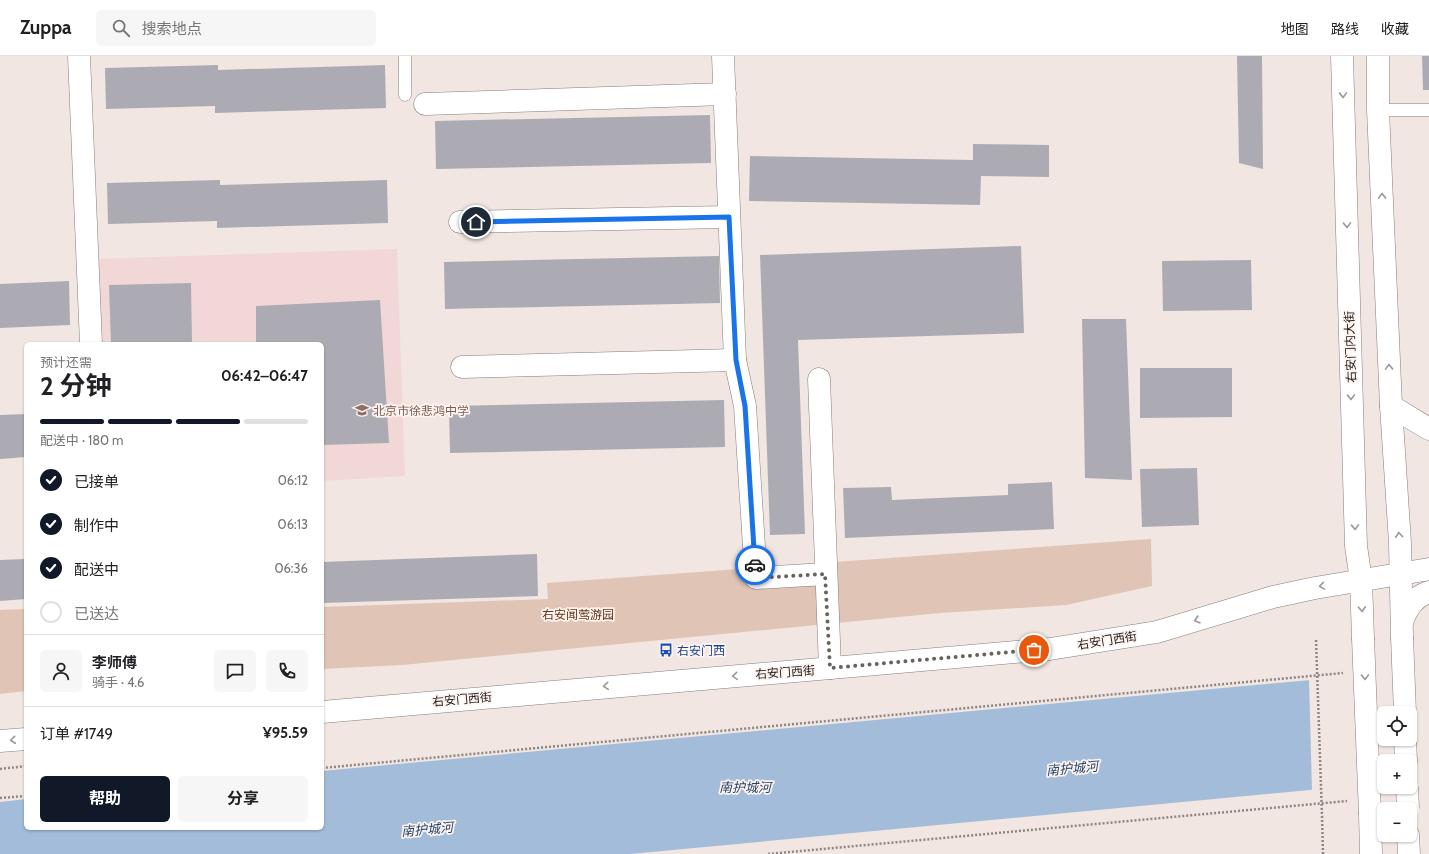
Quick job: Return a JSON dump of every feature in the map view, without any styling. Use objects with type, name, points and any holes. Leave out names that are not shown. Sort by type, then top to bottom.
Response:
[{"type":"street","points":[[79,56],[91,342]]},
{"type":"street","points":[[723,56],[736,360],[745,406],[756,578],[825,574]]},
{"type":"street","name":"右安门内大街","points":[[1342,56],[1356,546],[1361,580],[1364,638],[1371,854]]},
{"type":"street","points":[[1378,56],[1378,110],[1391,406],[1400,544],[1405,706]]},
{"type":"street","points":[[425,104],[725,94]]},
{"type":"street","points":[[460,222],[729,217]]},
{"type":"street","points":[[462,367],[736,360]]},
{"type":"street","points":[[819,379],[825,574],[830,668]]},
{"type":"street","points":[[1391,406],[1429,429]]},
{"type":"street","name":"右安门西街","points":[[324,712],[1050,649],[1157,632],[1273,597],[1315,588],[1429,569]]},
{"type":"street","points":[[1402,629],[1406,610],[1416,599],[1429,592]]},
{"type":"street","points":[[0,742],[24,739]]},
{"type":"street","points":[[1408,842],[1409,854]]},
{"type":"lane","points":[[405,56],[405,95]]},
{"type":"lane","points":[[1378,110],[1429,110]]},
{"type":"path","points":[[1316,640],[1323,854]]},
{"type":"path","points":[[324,768],[1344,673]]},
{"type":"path","points":[[0,769],[24,766]]},
{"type":"path","points":[[0,798],[24,796]]},
{"type":"path","points":[[768,854],[1350,800]]},
{"type":"shaded area","name":"北京市徐悲鸿中学","points":[[397,249],[405,476],[324,481],[324,342],[100,342],[96,259]]},
{"type":"green space","name":"右安闻莺游园","points":[[1151,539],[1152,586],[1066,605],[940,613],[402,665],[324,669],[324,607],[548,599],[547,583]]},
{"type":"green space","points":[[24,609],[24,691],[0,694],[0,610]]},
{"type":"water","name":"南护城河","points":[[1429,669],[1417,727],[1417,706],[1377,706],[1377,746],[1413,746],[1411,754],[1377,754],[1377,784],[630,854],[0,854],[0,802],[24,799],[24,830],[324,830],[324,771]]},
{"type":"pier","points":[[1429,667],[1429,781],[1417,782],[1417,754],[1377,754],[1377,786],[1312,792],[1309,678]]},
{"type":"building","points":[[1237,56],[1262,56],[1263,169],[1239,163]]},
{"type":"building","points":[[1422,56],[1429,56],[1429,90],[1423,90]]},
{"type":"building","points":[[218,65],[218,70],[385,65],[386,108],[215,113],[215,106],[106,109],[105,68]]},
{"type":"building","points":[[710,115],[711,163],[436,169],[435,121]]},
{"type":"building","points":[[973,144],[1049,145],[1049,177],[981,176],[980,205],[749,201],[750,156],[973,160]]},
{"type":"building","points":[[220,180],[220,185],[387,180],[388,223],[217,228],[217,221],[108,224],[107,183]]},
{"type":"building","points":[[1021,246],[1024,333],[798,340],[805,534],[770,535],[760,255]]},
{"type":"building","points":[[719,256],[720,303],[445,309],[444,262]]},
{"type":"building","points":[[1251,260],[1252,310],[1163,311],[1162,261]]},
{"type":"building","points":[[69,281],[70,325],[0,328],[0,284]]},
{"type":"building","points":[[191,283],[192,342],[111,342],[109,285]]},
{"type":"building","points":[[380,300],[389,443],[324,445],[324,342],[256,342],[256,306]]},
{"type":"building","points":[[1082,319],[1126,319],[1132,480],[1085,478]]},
{"type":"building","points":[[1140,368],[1232,368],[1232,417],[1140,418]]},
{"type":"building","points":[[724,400],[725,447],[450,453],[449,406]]},
{"type":"building","points":[[24,414],[24,457],[0,459],[0,415]]},
{"type":"building","points":[[1197,468],[1199,525],[1142,527],[1140,469]]},
{"type":"building","points":[[1052,482],[1054,529],[845,538],[843,488],[891,487],[892,500],[1008,495],[1008,484]]},
{"type":"building","points":[[537,554],[538,596],[324,603],[324,562]]},
{"type":"building","points":[[24,559],[24,599],[0,601],[0,560]]},
{"type":"way so far","points":[[755,565],[756,578],[825,574],[830,668],[1034,650]]},
{"type":"place","name":"北京市徐悲鸿中学","points":[[362,410]]},
{"type":"place","name":"右安门西","points":[[666,650]]},
{"type":"route","points":[[476,222],[729,217],[736,360],[745,406],[755,565]]}]
